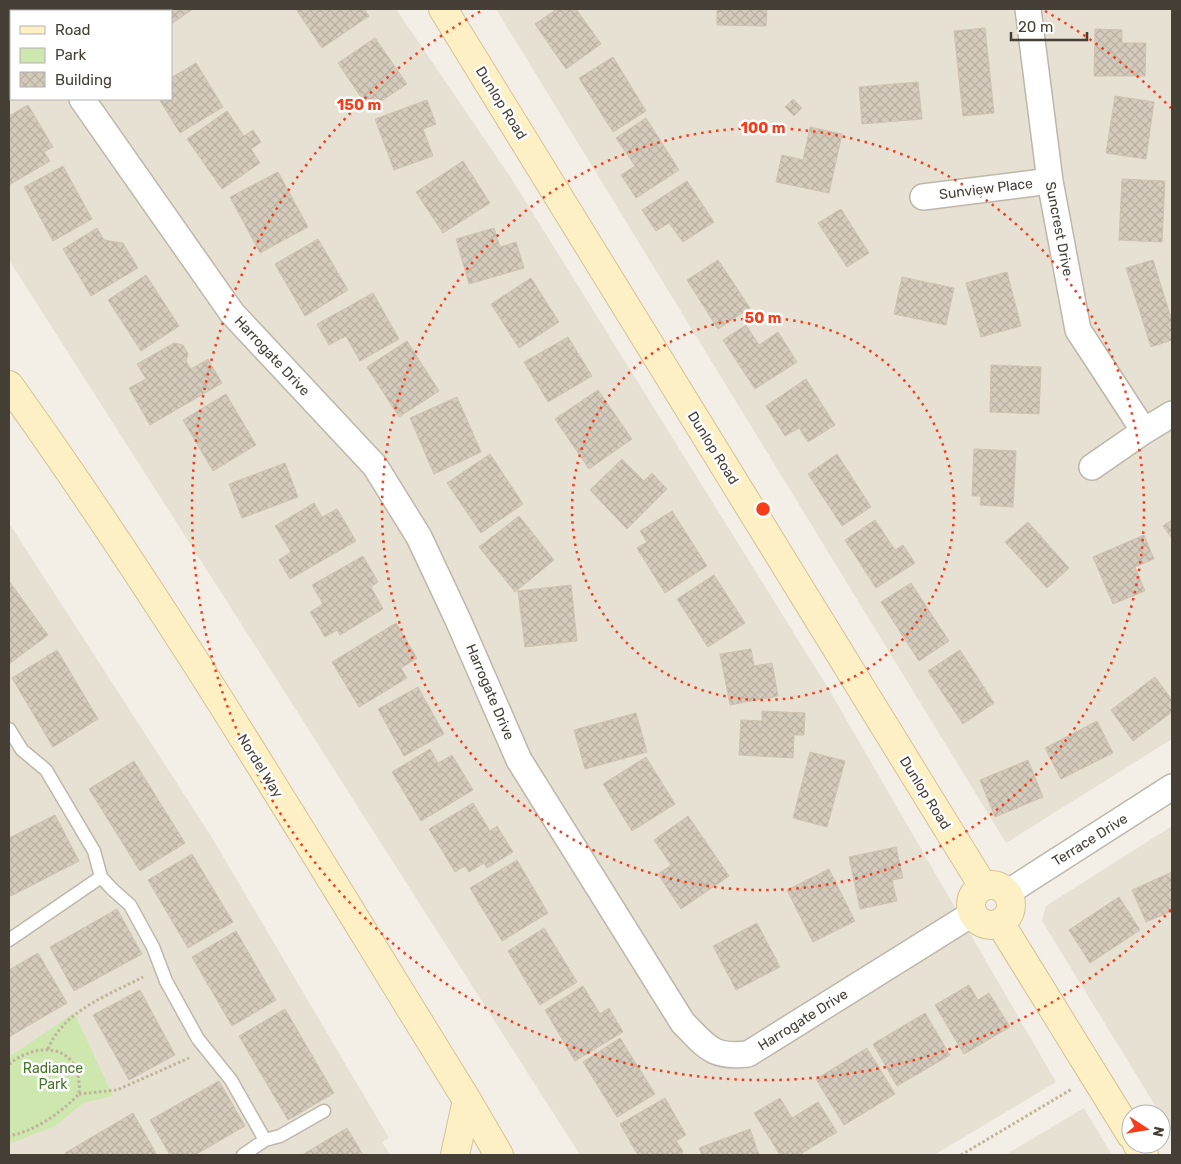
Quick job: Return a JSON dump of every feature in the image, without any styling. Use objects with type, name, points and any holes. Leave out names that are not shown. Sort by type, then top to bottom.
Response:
[{"type":"street","name":"Dunlop Road","points":[[443,9],[995,889]]},
{"type":"street","name":"Suncrest Drive","points":[[1028,9],[1050,182],[1078,330],[1144,431]]},
{"type":"street","name":"Harrogate Drive","points":[[83,100],[232,313],[375,466],[419,537],[458,620],[519,760],[684,1023],[708,1048],[728,1056],[748,1054],[972,914]]},
{"type":"street","name":"Sunview Place","points":[[923,197],[1050,182]]},
{"type":"street","name":"Nordel Way","points":[[9,385],[80,484],[163,610],[467,1100],[499,1155]]},
{"type":"street","points":[[1092,467],[1172,414]]},
{"type":"street","name":"Terrace Drive","points":[[995,889],[1172,787]]},
{"type":"street","points":[[995,889],[1011,906],[1010,913],[1000,923],[988,925],[976,920],[972,914],[971,901],[973,895],[995,889]]},
{"type":"street","points":[[1000,923],[1121,1118]]},
{"type":"street","points":[[455,1155],[467,1100]]},
{"type":"lane","points":[[9,729],[22,750],[46,770],[94,851],[101,876],[130,905],[153,947],[166,981],[198,1039],[230,1080],[265,1140]]},
{"type":"lane","points":[[9,940],[101,876]]},
{"type":"lane","points":[[244,1155],[265,1140],[280,1136],[324,1111]]},
{"type":"path","points":[[48,1049],[57,1031],[79,1011],[126,984],[143,977]]},
{"type":"path","points":[[9,1064],[30,1051],[48,1049],[70,1058],[74,1064],[80,1084],[79,1094]]},
{"type":"path","points":[[9,1136],[32,1129],[51,1118],[79,1094],[117,1090],[194,1056]]},
{"type":"path","points":[[961,1155],[1094,1076]]},
{"type":"shaded area","points":[[9,9],[396,9],[511,178],[828,688],[1056,1082],[934,1155],[580,1155],[9,260]]},
{"type":"shaded area","points":[[496,9],[1172,9],[1172,739],[1006,843]]},
{"type":"shaded area","points":[[9,523],[211,836],[389,1138],[382,1142],[390,1155],[9,1155]]},
{"type":"shaded area","points":[[1172,826],[1172,1133],[1171,1104],[1154,1104],[1042,921],[1046,906]]},
{"type":"shaded area","points":[[1084,1108],[1112,1155],[1005,1155]]},
{"type":"green space","name":"Radiance Park","points":[[74,1013],[113,1096],[83,1103],[55,1126],[9,1144],[9,1057]]},
{"type":"building","points":[[137,9],[138,10],[108,10]]},
{"type":"building","points":[[193,9],[172,23],[172,10],[151,10]]},
{"type":"building","points":[[296,9],[364,9],[369,16],[322,48]]},
{"type":"building","points":[[557,9],[576,9],[601,44],[566,69],[535,24]]},
{"type":"building","points":[[717,9],[767,9],[766,26],[717,25]]},
{"type":"building","points":[[985,28],[994,113],[963,116],[954,31]]},
{"type":"building","points":[[1095,29],[1122,30],[1122,43],[1146,43],[1145,76],[1094,76]]},
{"type":"building","points":[[375,38],[407,84],[369,109],[338,63]]},
{"type":"building","points":[[613,57],[646,111],[613,132],[579,78]]},
{"type":"building","points":[[196,63],[223,107],[180,133],[160,100],[172,100],[172,77]]},
{"type":"building","points":[[918,82],[922,119],[862,124],[859,87]]},
{"type":"building","points":[[1115,96],[1154,102],[1146,159],[1106,153]]},
{"type":"building","points":[[793,99],[802,108],[794,116],[785,107]]},
{"type":"building","points":[[427,100],[436,124],[423,129],[433,156],[394,170],[375,119]]},
{"type":"building","points":[[28,105],[53,147],[44,152],[50,161],[9,185],[9,116]]},
{"type":"building","points":[[227,111],[244,136],[253,130],[261,142],[251,149],[260,163],[222,189],[187,139]]},
{"type":"building","points":[[646,118],[679,170],[636,198],[621,175],[635,166],[616,138]]},
{"type":"building","points":[[810,127],[842,134],[829,193],[776,182],[782,155],[803,160]]},
{"type":"building","points":[[463,161],[490,203],[443,233],[416,192]]},
{"type":"building","points":[[63,166],[92,219],[53,241],[24,187]]},
{"type":"building","points":[[278,172],[308,227],[260,253],[230,197]]},
{"type":"building","points":[[1122,179],[1165,181],[1162,242],[1119,240]]},
{"type":"building","points":[[687,181],[714,222],[683,242],[669,223],[656,231],[642,210]]},
{"type":"building","points":[[841,209],[869,253],[847,267],[818,223]]},
{"type":"building","points":[[97,228],[104,240],[123,243],[138,268],[91,296],[63,249]]},
{"type":"building","points":[[494,228],[500,247],[516,242],[524,268],[469,284],[456,239]]},
{"type":"building","points":[[318,239],[348,290],[305,316],[275,264]]},
{"type":"building","points":[[718,260],[750,308],[718,329],[687,280]]},
{"type":"building","points":[[1153,260],[1172,321],[1172,340],[1151,347],[1126,268]]},
{"type":"building","points":[[1007,272],[1021,326],[981,337],[966,283]]},
{"type":"building","points":[[146,275],[179,326],[141,351],[108,300]]},
{"type":"building","points":[[902,277],[954,288],[946,325],[894,314]]},
{"type":"building","points":[[531,278],[559,322],[519,348],[491,304]]},
{"type":"building","points":[[373,293],[399,339],[360,361],[346,336],[329,345],[317,324]]},
{"type":"building","points":[[746,325],[759,345],[778,332],[797,362],[755,389],[723,340]]},
{"type":"building","points":[[568,337],[592,376],[548,402],[524,362]]},
{"type":"building","points":[[407,341],[439,391],[399,417],[367,367]]},
{"type":"building","points":[[174,343],[183,345],[188,354],[186,361],[191,369],[208,359],[222,383],[150,425],[129,388],[146,379],[137,364]]},
{"type":"building","points":[[991,365],[1041,367],[1039,414],[990,412]]},
{"type":"building","points":[[806,379],[835,425],[808,442],[799,428],[785,436],[766,406]]},
{"type":"building","points":[[598,390],[632,439],[589,469],[555,419]]},
{"type":"building","points":[[226,394],[256,445],[213,471],[183,420]]},
{"type":"building","points":[[457,397],[481,452],[434,474],[410,418]]},
{"type":"building","points":[[974,449],[1016,451],[1013,507],[980,505],[981,496],[972,496]]},
{"type":"building","points":[[490,454],[523,504],[481,533],[447,483]]},
{"type":"building","points":[[837,454],[871,507],[842,526],[808,474]]},
{"type":"building","points":[[622,459],[644,481],[652,473],[667,489],[627,529],[590,490]]},
{"type":"building","points":[[285,463],[298,497],[242,518],[229,484]]},
{"type":"building","points":[[314,503],[322,517],[337,509],[356,541],[290,579],[279,560],[291,552],[275,526]]},
{"type":"building","points":[[672,511],[707,566],[665,593],[637,548],[647,542],[640,531]]},
{"type":"building","points":[[519,516],[554,560],[515,592],[479,547]]},
{"type":"building","points":[[875,520],[895,550],[903,545],[915,563],[876,588],[845,540]]},
{"type":"building","points":[[1172,520],[1172,539],[1163,526]]},
{"type":"building","points":[[1028,522],[1069,568],[1047,588],[1005,542]]},
{"type":"building","points":[[1144,535],[1154,559],[1135,567],[1145,591],[1113,604],[1093,557]]},
{"type":"building","points":[[363,556],[378,582],[371,587],[383,609],[340,635],[337,630],[325,637],[310,612],[323,604],[312,585]]},
{"type":"building","points":[[714,575],[745,623],[708,647],[677,599]]},
{"type":"building","points":[[9,581],[48,635],[9,664]]},
{"type":"building","points":[[911,583],[949,641],[919,661],[881,602]]},
{"type":"building","points":[[571,585],[577,641],[525,647],[518,591]]},
{"type":"building","points":[[396,623],[417,658],[401,668],[407,678],[359,707],[332,662]]},
{"type":"building","points":[[751,649],[754,666],[772,663],[778,696],[730,705],[720,654]]},
{"type":"building","points":[[57,650],[98,719],[53,747],[12,678]]},
{"type":"building","points":[[960,650],[994,703],[963,724],[928,671]]},
{"type":"building","points":[[1155,677],[1172,700],[1172,712],[1133,741],[1111,710]]},
{"type":"building","points":[[418,687],[444,734],[404,756],[378,709]]},
{"type":"building","points":[[762,711],[805,713],[804,735],[794,735],[793,758],[739,755],[741,720],[762,721]]},
{"type":"building","points":[[636,713],[647,752],[585,769],[574,730]]},
{"type":"building","points":[[1097,721],[1113,753],[1061,779],[1045,748]]},
{"type":"building","points":[[430,749],[438,763],[452,755],[473,790],[421,821],[392,772]]},
{"type":"building","points":[[810,752],[845,761],[827,827],[793,818]]},
{"type":"building","points":[[646,757],[675,804],[632,831],[603,784]]},
{"type":"building","points":[[1028,760],[1043,797],[995,817],[980,780]]},
{"type":"building","points":[[134,761],[185,843],[140,871],[89,789]]},
{"type":"building","points":[[473,803],[490,831],[497,826],[513,852],[487,868],[484,863],[469,872],[465,866],[455,872],[429,829]]},
{"type":"building","points":[[55,815],[79,861],[11,896],[9,891],[9,838]]},
{"type":"building","points":[[688,816],[729,876],[681,909],[658,874],[671,865],[654,840]]},
{"type":"building","points":[[896,847],[903,878],[892,880],[897,901],[860,909],[849,857]]},
{"type":"building","points":[[192,854],[233,922],[188,948],[148,880]]},
{"type":"building","points":[[517,860],[548,913],[502,941],[470,888]]},
{"type":"building","points":[[829,869],[855,921],[813,942],[787,890]]},
{"type":"building","points":[[1172,872],[1172,911],[1146,922],[1132,890]]},
{"type":"building","points":[[1119,897],[1140,930],[1090,963],[1069,930]]},
{"type":"building","points":[[117,909],[142,954],[74,991],[50,947]]},
{"type":"building","points":[[757,923],[780,967],[736,990],[713,946]]},
{"type":"building","points":[[544,928],[577,982],[540,1005],[508,951]]},
{"type":"building","points":[[236,931],[276,1000],[232,1026],[192,957]]},
{"type":"building","points":[[38,953],[67,1003],[9,1037],[9,970]]},
{"type":"building","points":[[969,985],[978,1000],[989,993],[1010,1027],[964,1054],[935,1005]]},
{"type":"building","points":[[583,986],[600,1014],[609,1008],[623,1032],[575,1061],[545,1010]]},
{"type":"building","points":[[140,990],[175,1055],[129,1080],[93,1015]]},
{"type":"building","points":[[285,1009],[334,1093],[288,1120],[239,1036]]},
{"type":"building","points":[[925,1013],[950,1055],[897,1086],[873,1044]]},
{"type":"building","points":[[620,1038],[655,1094],[617,1117],[583,1062]]},
{"type":"building","points":[[867,1048],[895,1094],[844,1125],[816,1079]]},
{"type":"building","points":[[219,1081],[245,1126],[195,1155],[170,1155],[150,1120]]},
{"type":"building","points":[[665,1098],[686,1135],[676,1141],[683,1151],[681,1155],[638,1155],[620,1124]]},
{"type":"building","points":[[780,1098],[792,1118],[818,1102],[837,1132],[799,1155],[780,1155],[754,1113]]},
{"type":"building","points":[[133,1113],[157,1155],[66,1155],[65,1153]]},
{"type":"building","points":[[347,1128],[363,1155],[302,1155]]},
{"type":"building","points":[[750,1129],[759,1155],[702,1155],[699,1148]]}]
